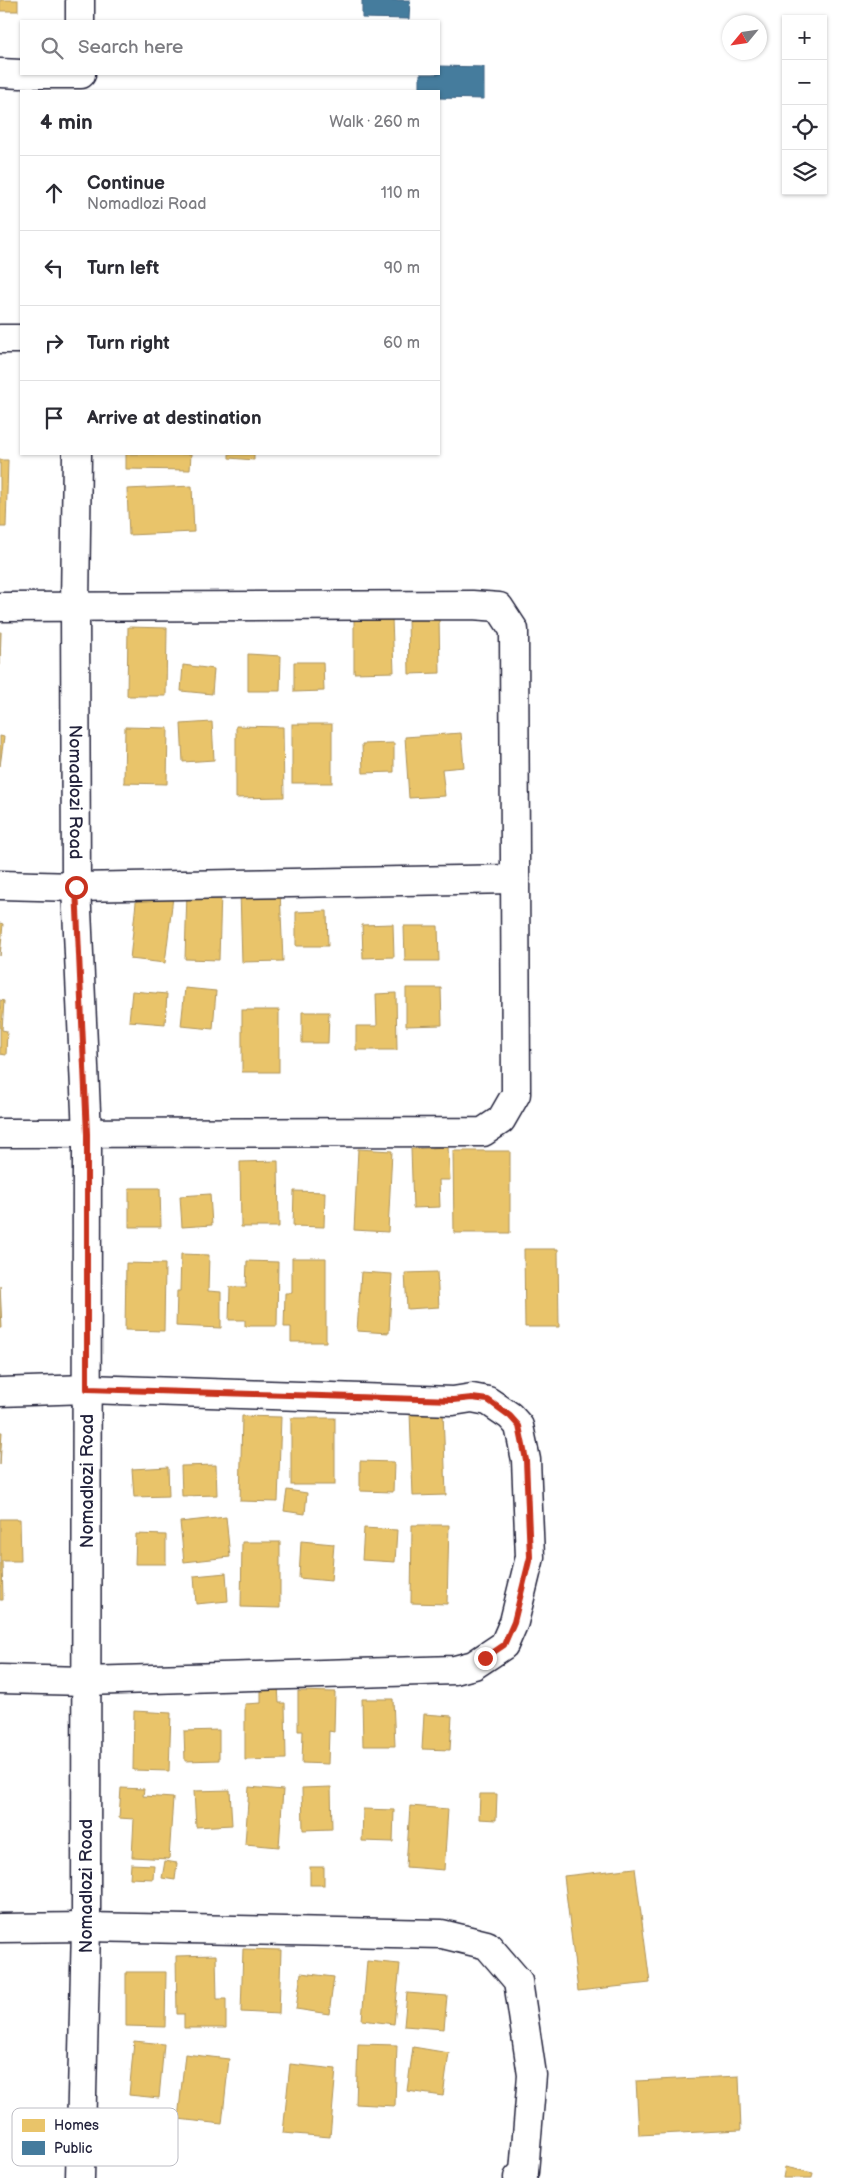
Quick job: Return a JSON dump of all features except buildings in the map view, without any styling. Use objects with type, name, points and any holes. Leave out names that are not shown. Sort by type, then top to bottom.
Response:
[{"type":"street","points":[[80,0],[80,20]]},
{"type":"street","points":[[0,74],[20,74]]},
{"type":"street","points":[[81,75],[81,90]]},
{"type":"street","points":[[0,339],[20,339]]},
{"type":"street","name":"Nomadlozi Road","points":[[77,455],[75,606],[76,887],[87,1134],[86,1927],[82,2108]]},
{"type":"street","points":[[0,607],[472,605],[499,607],[514,630],[516,1094],[501,1120],[483,1132],[0,1133]]},
{"type":"street","points":[[0,885],[76,887],[515,879]]},
{"type":"street","points":[[0,1392],[87,1389],[453,1400],[472,1398],[488,1400],[510,1416],[519,1426],[526,1460],[530,1557],[514,1622],[504,1645],[474,1665],[455,1670],[86,1681],[0,1679]]},
{"type":"street","points":[[0,1928],[86,1927],[442,1934],[487,1945],[518,1981],[532,2075],[524,2172],[518,2178]]},
{"type":"route","points":[[76,887],[87,1134],[87,1389],[453,1400],[472,1398],[488,1400],[502,1409],[519,1426],[526,1460],[530,1557],[514,1622],[504,1645],[485,1658]]}]
